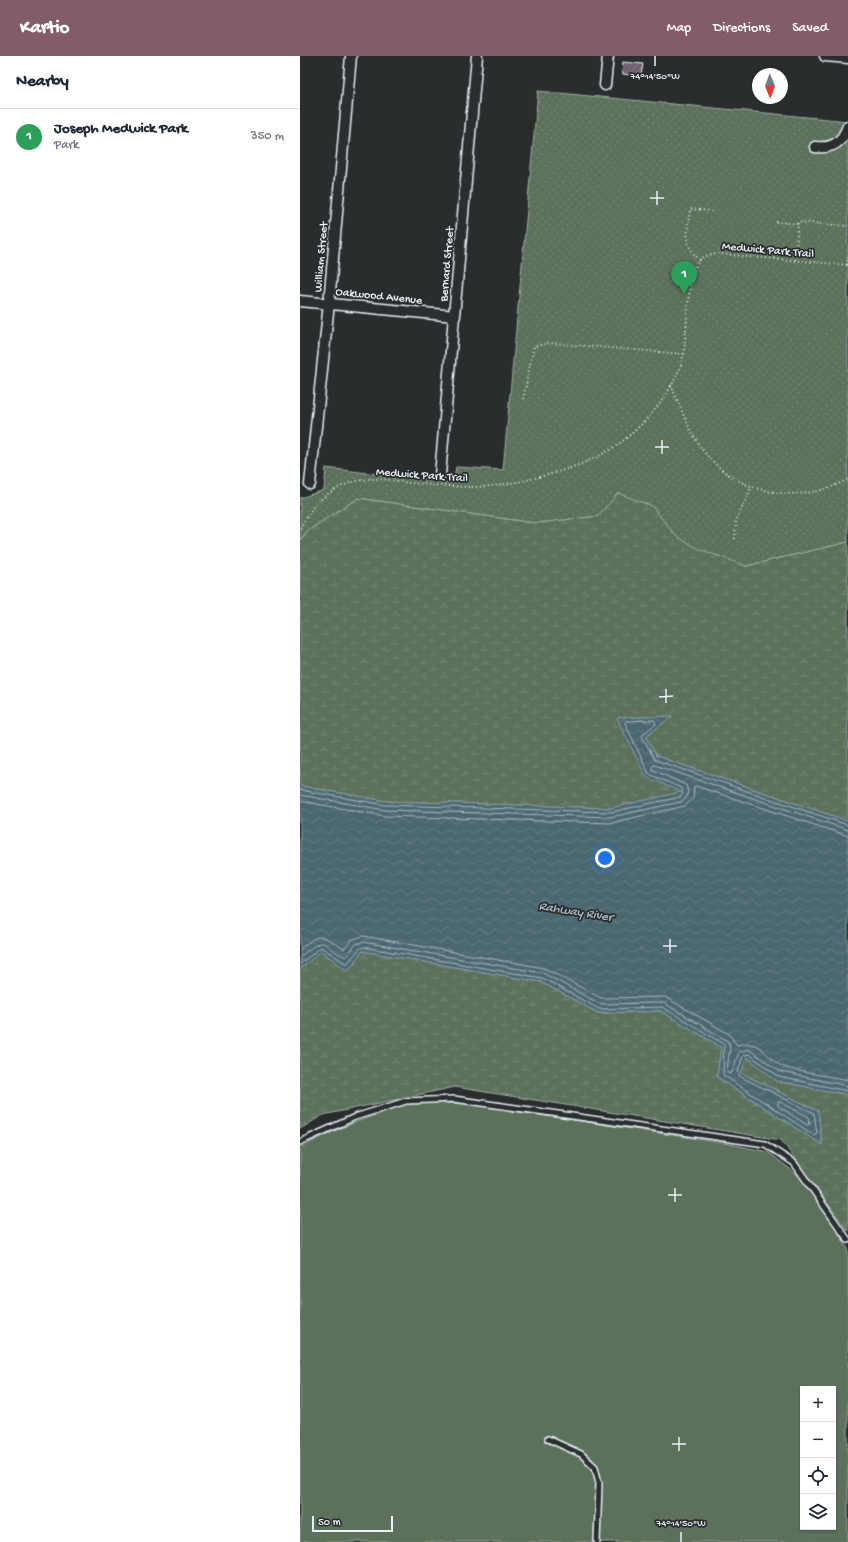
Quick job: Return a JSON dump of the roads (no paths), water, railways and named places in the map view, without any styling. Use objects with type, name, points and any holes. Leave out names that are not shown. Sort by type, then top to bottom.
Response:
[{"type":"street","name":"William Street","points":[[310,484],[329,303],[351,56]]},
{"type":"street","name":"Bernard Street","points":[[440,475],[477,56]]},
{"type":"street","points":[[605,85],[608,56]]},
{"type":"street","points":[[825,56],[848,58]]},
{"type":"street","points":[[815,147],[827,148],[838,142],[845,135],[848,126]]},
{"type":"street","name":"Oakwood Avenue","points":[[300,301],[454,316]]},
{"type":"lane","points":[[300,1142],[355,1117],[406,1101],[454,1100],[765,1144],[794,1163],[848,1240]]},
{"type":"lane","points":[[548,1439],[581,1454],[595,1467],[599,1483],[597,1542]]},
{"type":"water","name":"Rahway River","points":[[673,716],[646,736],[656,756],[848,821],[848,1095],[777,1081],[747,1057],[741,1073],[818,1111],[822,1145],[717,1077],[721,1047],[661,1011],[598,1013],[541,982],[362,951],[348,971],[321,951],[300,969],[300,786],[386,801],[611,808],[681,792],[646,777],[617,718]]},
{"type":"place","name":"Joseph Medwick Park","points":[[684,294]]}]
